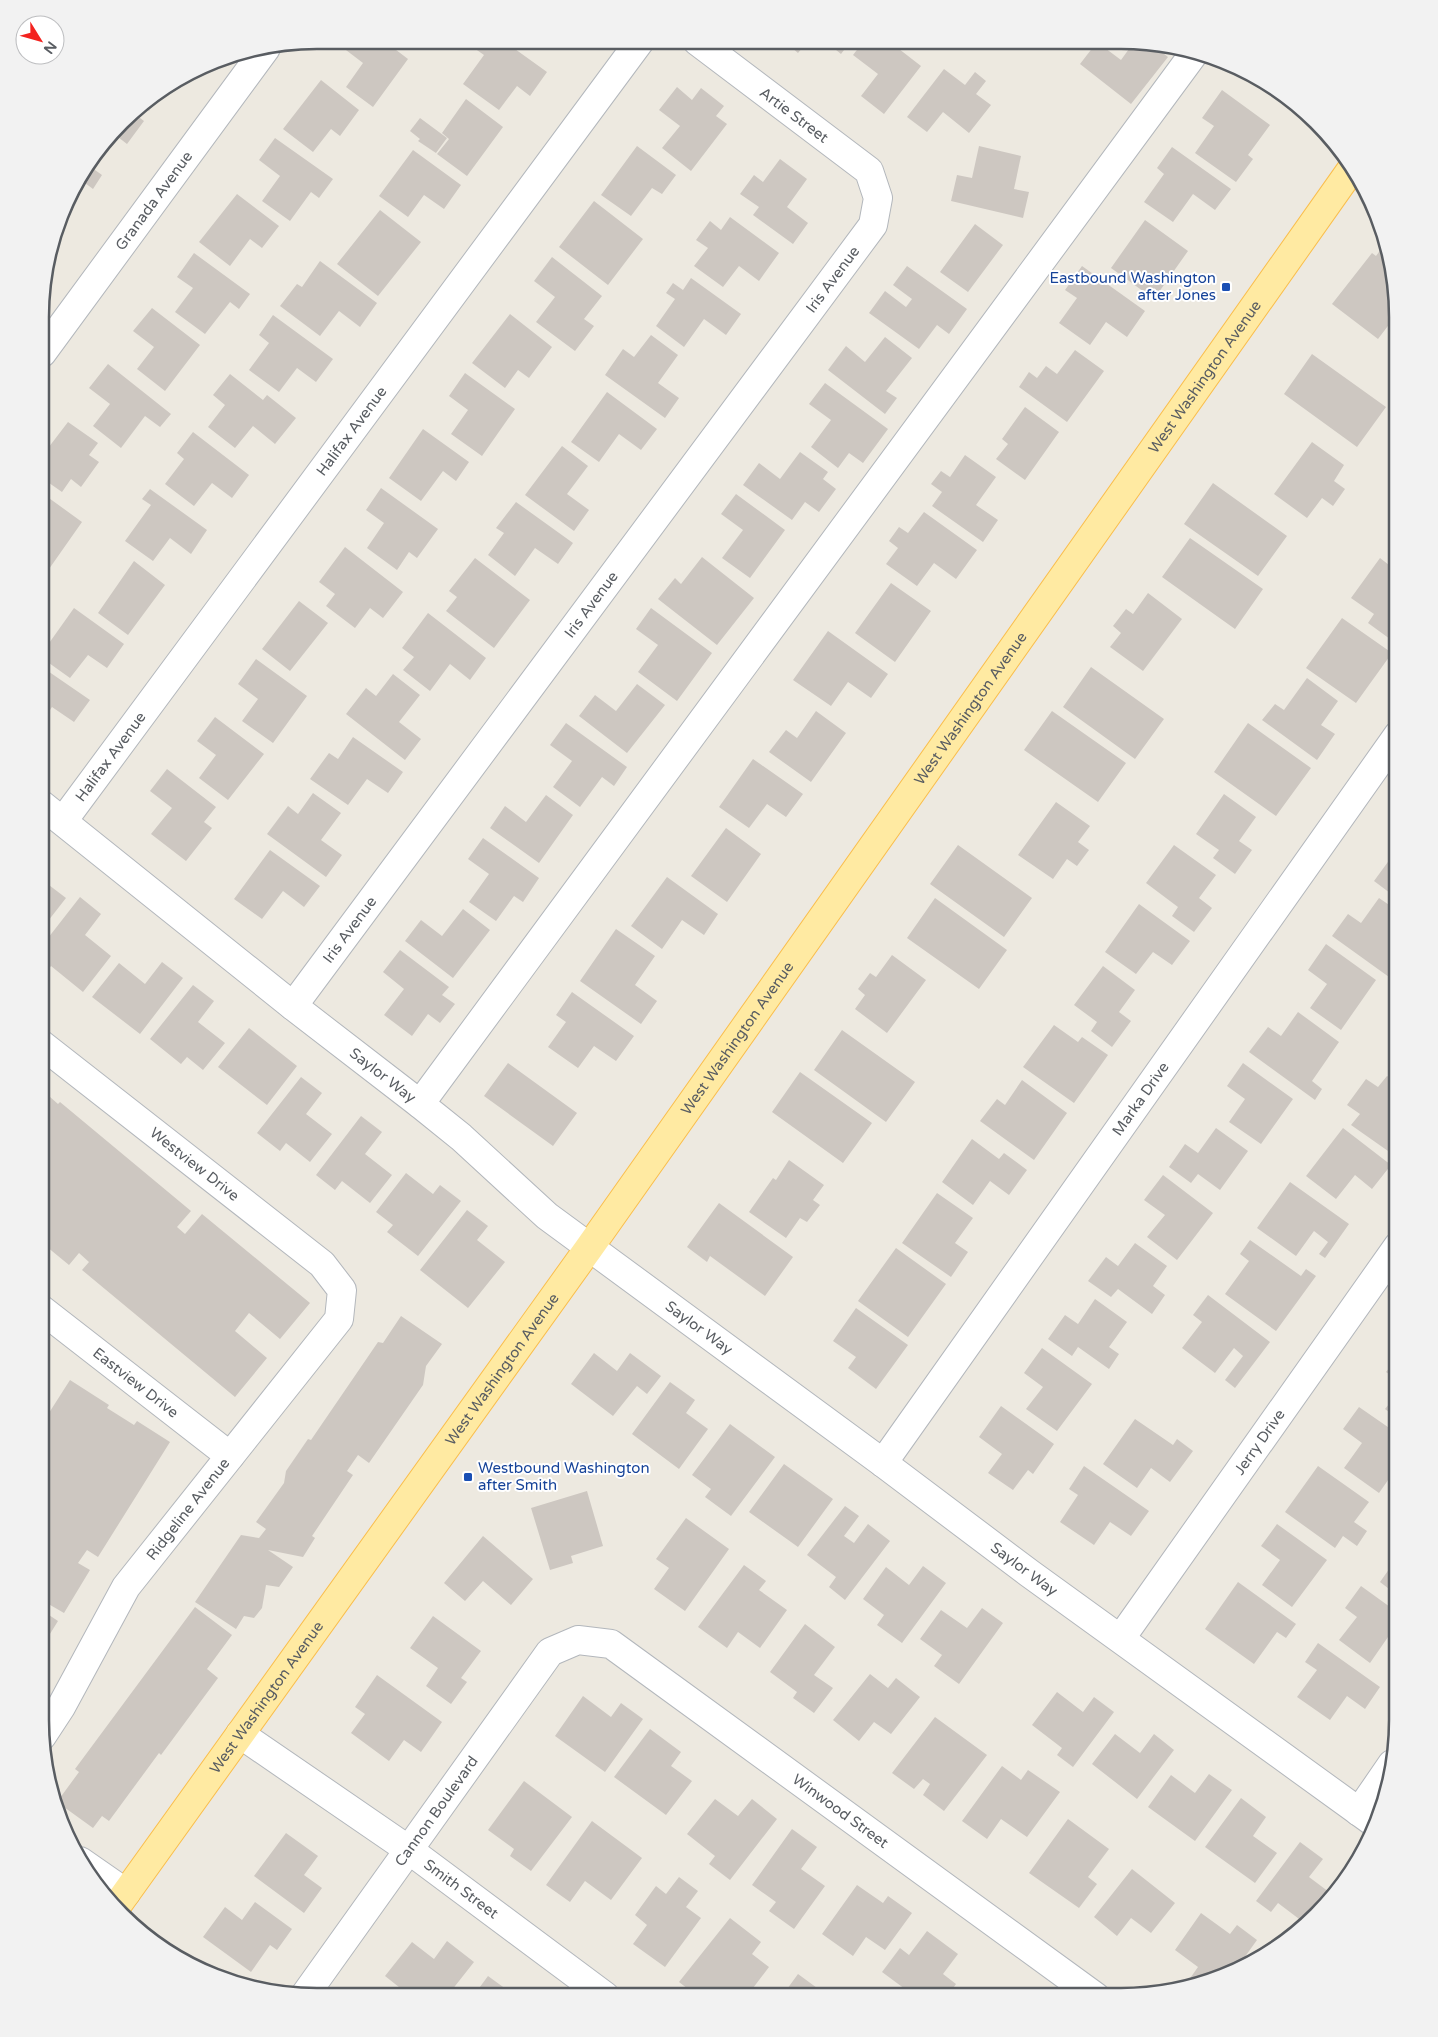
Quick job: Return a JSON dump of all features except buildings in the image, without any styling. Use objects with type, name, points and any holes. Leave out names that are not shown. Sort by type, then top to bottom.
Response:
[{"type":"main road","name":"West Washington Avenue","points":[[121,1900],[589,1248],[1348,175]]},
{"type":"street","name":"Halifax Avenue","points":[[63,821],[634,49]]},
{"type":"street","name":"Artie Street","points":[[708,49],[869,171],[878,198]]},
{"type":"street","name":"Granada Avenue","points":[[49,343],[261,55]]},
{"type":"street","points":[[420,1104],[1191,58]]},
{"type":"street","name":"Iris Avenue","points":[[293,1006],[873,225],[878,198]]},
{"type":"street","name":"Marka Drive","points":[[883,1463],[1389,748]]},
{"type":"street","name":"Saylor Way","points":[[49,810],[293,1006],[420,1104],[548,1216],[589,1248],[1367,1818]]},
{"type":"street","name":"Westview Drive","points":[[49,1050],[322,1264],[342,1290]]},
{"type":"street","name":"Jerry Drive","points":[[1121,1638],[1389,1259]]},
{"type":"street","name":"Ridgeline Avenue","points":[[49,1725],[61,1707],[126,1587],[339,1319],[342,1290]]},
{"type":"street","name":"Eastview Drive","points":[[49,1324],[230,1456]]},
{"type":"street","name":"Cannon Boulevard","points":[[310,1988],[550,1652],[578,1640]]},
{"type":"street","name":"Winwood Street","points":[[578,1640],[611,1644],[1084,1988]]},
{"type":"street","name":"Smith Street","points":[[240,1734],[409,1850],[595,1988]]},
{"type":"street","points":[[1367,1818],[1380,1790]]},
{"type":"street","points":[[107,1886],[121,1900]]},
{"type":"place","name":"Eastbound Washington after Jones","points":[[1226,287]]},
{"type":"place","name":"Westbound Washington after Smith","points":[[468,1477]]}]
